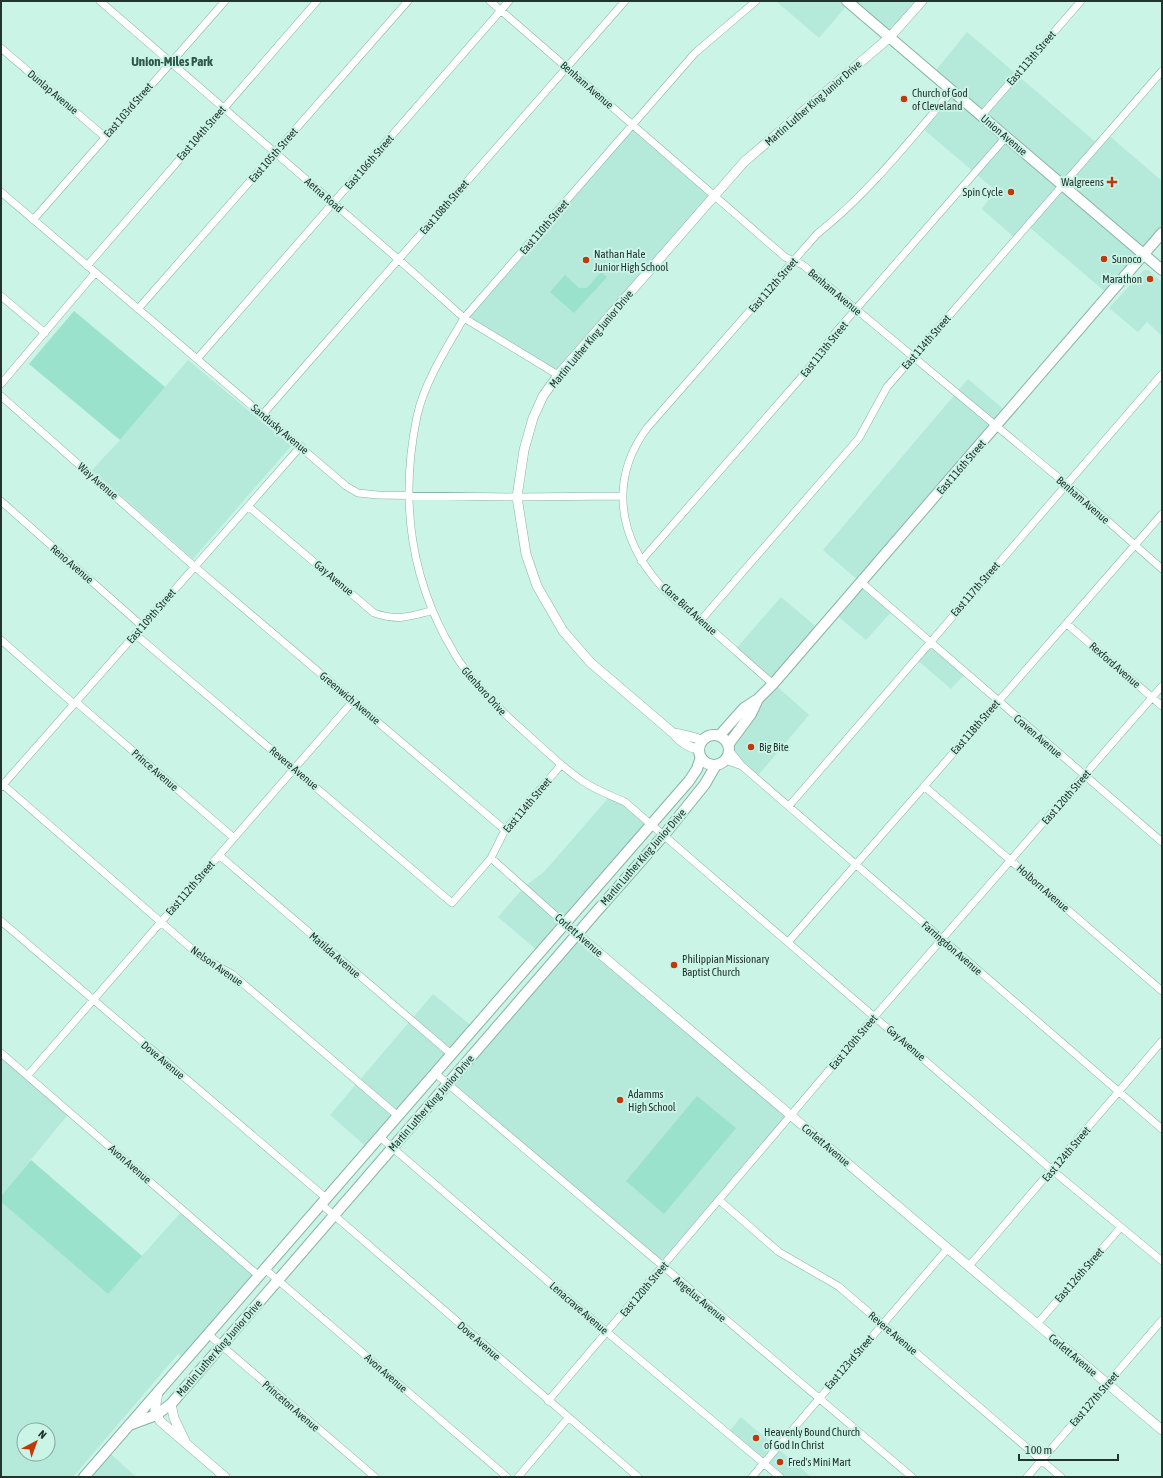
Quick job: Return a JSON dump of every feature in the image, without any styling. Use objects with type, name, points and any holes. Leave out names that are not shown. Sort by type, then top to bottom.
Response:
[{"type":"main road","name":"Union Avenue","points":[[847,1],[1162,270]]},
{"type":"main road","name":"East 116th Street","points":[[719,736],[744,708],[758,699],[773,684],[1162,233]]},
{"type":"main road","name":"East 116th Street","points":[[729,748],[751,714],[758,699]]},
{"type":"main road","points":[[710,736],[719,736],[729,748],[725,760],[716,765],[705,762],[701,749],[710,736]]},
{"type":"main road","name":"Martin Luther King Junior Drive","points":[[158,1391],[565,924],[651,823],[689,782],[697,769],[701,749]]},
{"type":"main road","name":"Martin Luther King Junior Drive","points":[[171,1404],[664,835],[705,784],[716,765]]},
{"type":"main road","points":[[84,1477],[158,1391]]},
{"type":"main road","points":[[127,1426],[142,1420],[158,1418],[171,1404]]},
{"type":"street","name":"Aetna Road","points":[[100,1],[224,107],[464,318],[558,375]]},
{"type":"street","name":"East 103rd Street","points":[[33,220],[224,1]]},
{"type":"street","name":"East 104th Street","points":[[87,266],[317,1]]},
{"type":"street","name":"East 105th Street","points":[[138,309],[408,1]]},
{"type":"street","name":"Benham Avenue","points":[[490,1],[785,257],[803,265],[1066,484],[1162,569]]},
{"type":"street","name":"East 106th Street","points":[[197,359],[509,1]]},
{"type":"street","name":"East 108th Street","points":[[263,414],[625,1]]},
{"type":"street","name":"East 110th Street","points":[[408,495],[418,416],[429,382],[446,348],[464,318],[695,53],[756,1]]},
{"type":"street","name":"Martin Luther King Junior Drive","points":[[701,749],[688,738],[679,733],[673,733],[591,663],[559,625],[537,586],[526,554],[517,497],[524,450],[533,418],[543,396],[558,375],[744,162],[890,37],[922,1]]},
{"type":"street","name":"East 113th Street","points":[[981,116],[1081,1]]},
{"type":"street","name":"Dunlap Avenue","points":[[1,48],[105,137]]},
{"type":"street","name":"East 114th Street","points":[[700,620],[859,438],[887,387],[1162,71]]},
{"type":"street","name":"East 112th Street","points":[[622,496],[629,462],[638,440],[818,234],[864,193],[952,91]]},
{"type":"street","name":"East 113th Street","points":[[641,561],[806,372],[856,310],[1006,137]]},
{"type":"street","name":"Sandusky Avenue","points":[[1,192],[346,486],[358,493],[378,495],[517,497],[622,496]]},
{"type":"street","points":[[1,384],[95,273]]},
{"type":"street","points":[[1,296],[45,333]]},
{"type":"street","name":"East 117th Street","points":[[789,806],[929,642],[1162,374]]},
{"type":"street","name":"Way Avenue","points":[[1,396],[195,567]]},
{"type":"street","name":"East 109th Street","points":[[2,785],[300,446]]},
{"type":"street","name":"Glenboro Drive","points":[[408,495],[413,545],[418,569],[431,611],[461,665],[503,713],[561,765],[585,783],[625,802],[651,823]]},
{"type":"street","name":"Clare Bird Avenue","points":[[622,496],[631,543],[641,561],[662,587],[773,684]]},
{"type":"street","name":"Reno Avenue","points":[[1,502],[142,626]]},
{"type":"street","name":"Gay Avenue","points":[[248,506],[374,612],[389,618],[407,618],[431,611]]},
{"type":"street","name":"East 118th Street","points":[[789,941],[857,865],[924,786],[1162,514]]},
{"type":"street","name":"Greenwich Avenue","points":[[195,567],[505,830]]},
{"type":"street","name":"Craven Avenue","points":[[860,582],[1162,842]]},
{"type":"street","name":"Rexford Avenue","points":[[1067,624],[1162,706]]},
{"type":"street","name":"Revere Avenue","points":[[135,634],[452,903]]},
{"type":"street","name":"Prince Avenue","points":[[1,640],[234,838]]},
{"type":"street","name":"East 120th Street","points":[[548,1401],[875,1016],[1162,686]]},
{"type":"street","name":"East 112th Street","points":[[28,1075],[353,701]]},
{"type":"street","name":"Farringdon Avenue","points":[[729,748],[742,766],[1118,1092],[1162,1128]]},
{"type":"street","name":"Farringdon Avenue","points":[[725,760],[742,766]]},
{"type":"street","name":"East 114th Street","points":[[452,903],[491,858],[505,830],[561,765]]},
{"type":"street","name":"Nelson Avenue","points":[[2,785],[200,956],[232,974],[398,1116]]},
{"type":"street","name":"Holborn Avenue","points":[[924,786],[1162,991]]},
{"type":"street","name":"Gay Avenue","points":[[651,823],[1052,1170],[1162,1262]]},
{"type":"street","name":"Matilda Avenue","points":[[219,855],[451,1054]]},
{"type":"street","name":"Corlett Avenue","points":[[491,858],[565,924],[1162,1430]]},
{"type":"street","name":"Dove Avenue","points":[[1,920],[324,1201],[334,1216],[635,1476]]},
{"type":"street","name":"East 124th Street","points":[[968,1266],[1162,1041]]},
{"type":"street","name":"Avon Avenue","points":[[1,1053],[262,1273],[278,1280],[507,1477]]},
{"type":"street","name":"Angelus Avenue","points":[[435,1073],[912,1477]]},
{"type":"street","name":"Lenacrave Avenue","points":[[380,1137],[780,1477]]},
{"type":"street","name":"Revere Avenue","points":[[718,1200],[779,1252],[838,1286],[1061,1477]]},
{"type":"street","name":"East 126th Street","points":[[1037,1324],[1121,1227]]},
{"type":"street","name":"East 123rd Street","points":[[752,1477],[818,1398],[948,1248]]},
{"type":"street","name":"East 127th Street","points":[[1026,1477],[1162,1320]]},
{"type":"street","name":"Princeton Avenue","points":[[208,1334],[374,1477]]},
{"type":"street","points":[[158,1391],[155,1402],[158,1418]]},
{"type":"street","name":"Martin Luther King Junior Drive","points":[[171,1404],[174,1418],[187,1444]]},
{"type":"street","name":"Martin Luther King Junior Drive","points":[[158,1418],[225,1477]]},
{"type":"street","points":[[518,1477],[568,1418]]},
{"type":"shaded area","points":[[776,1],[922,1],[890,37],[849,3],[819,38]]},
{"type":"shaded area","points":[[967,32],[1098,144],[1107,134],[1162,181],[1162,233],[1109,295],[1028,226],[1016,239],[982,209],[995,190],[921,127],[952,91],[933,74]]},
{"type":"shaded area","name":"Nathan Hale Junior High School","points":[[633,125],[714,196],[558,375],[464,318]]},
{"type":"shaded area","points":[[1144,270],[1148,270],[1162,282],[1162,336],[1147,322],[1138,332],[1109,308]]},
{"type":"shaded area","points":[[188,360],[291,446],[193,559],[92,470],[120,440]]},
{"type":"shaded area","points":[[968,379],[1008,413],[861,582],[893,610],[866,640],[834,613],[860,582],[823,550]]},
{"type":"shaded area","points":[[781,597],[820,630],[773,683],[809,715],[756,778],[729,750],[773,684],[735,650]]},
{"type":"shaded area","points":[[929,642],[966,673],[951,689],[915,658]]},
{"type":"shaded area","points":[[611,795],[651,823],[540,953],[498,917],[524,887],[544,872]]},
{"type":"shaded area","name":"Adamms High School","points":[[577,934],[791,1116],[663,1267],[448,1084]]},
{"type":"shaded area","points":[[433,994],[474,1028],[369,1149],[330,1115]]},
{"type":"shaded area","points":[[1,1053],[70,1112],[1,1196]]},
{"type":"shaded area","points":[[1,1202],[108,1294],[183,1210],[259,1276],[185,1360],[178,1354],[73,1477],[1,1477]]},
{"type":"shaded area","points":[[741,1417],[810,1476],[780,1477],[728,1433]]},
{"type":"shaded area","points":[[106,1450],[123,1465],[136,1477],[84,1477]]},
{"type":"green space","points":[[601,272],[607,277],[574,313],[550,292],[565,275],[579,288],[587,288]]},
{"type":"green space","points":[[74,311],[165,387],[120,440],[29,364]]},
{"type":"green space","points":[[697,1096],[736,1128],[664,1214],[626,1181]]},
{"type":"green space","points":[[31,1160],[142,1256],[108,1294],[1,1202],[1,1196]]},
{"type":"place","name":"Church of God of Cleveland","points":[[904,99]]},
{"type":"place","name":"Walgreens","points":[[1112,182]]},
{"type":"place","name":"Spin Cycle","points":[[1011,192]]},
{"type":"place","name":"Sunoco","points":[[1104,259]]},
{"type":"place","name":"Nathan Hale Junior High School","points":[[586,260]]},
{"type":"place","name":"Marathon","points":[[1150,279]]},
{"type":"place","name":"Big Bite","points":[[751,747]]},
{"type":"place","name":"Philippian Missionary Baptist Church","points":[[674,965]]},
{"type":"place","name":"Adamms High School","points":[[620,1100]]},
{"type":"place","name":"Heavenly Bound Church of God In Christ","points":[[756,1438]]},
{"type":"place","name":"Fred's Mini Mart","points":[[780,1462]]},
{"type":"district","name":"Union-Miles Park","points":[[172,61]]}]
